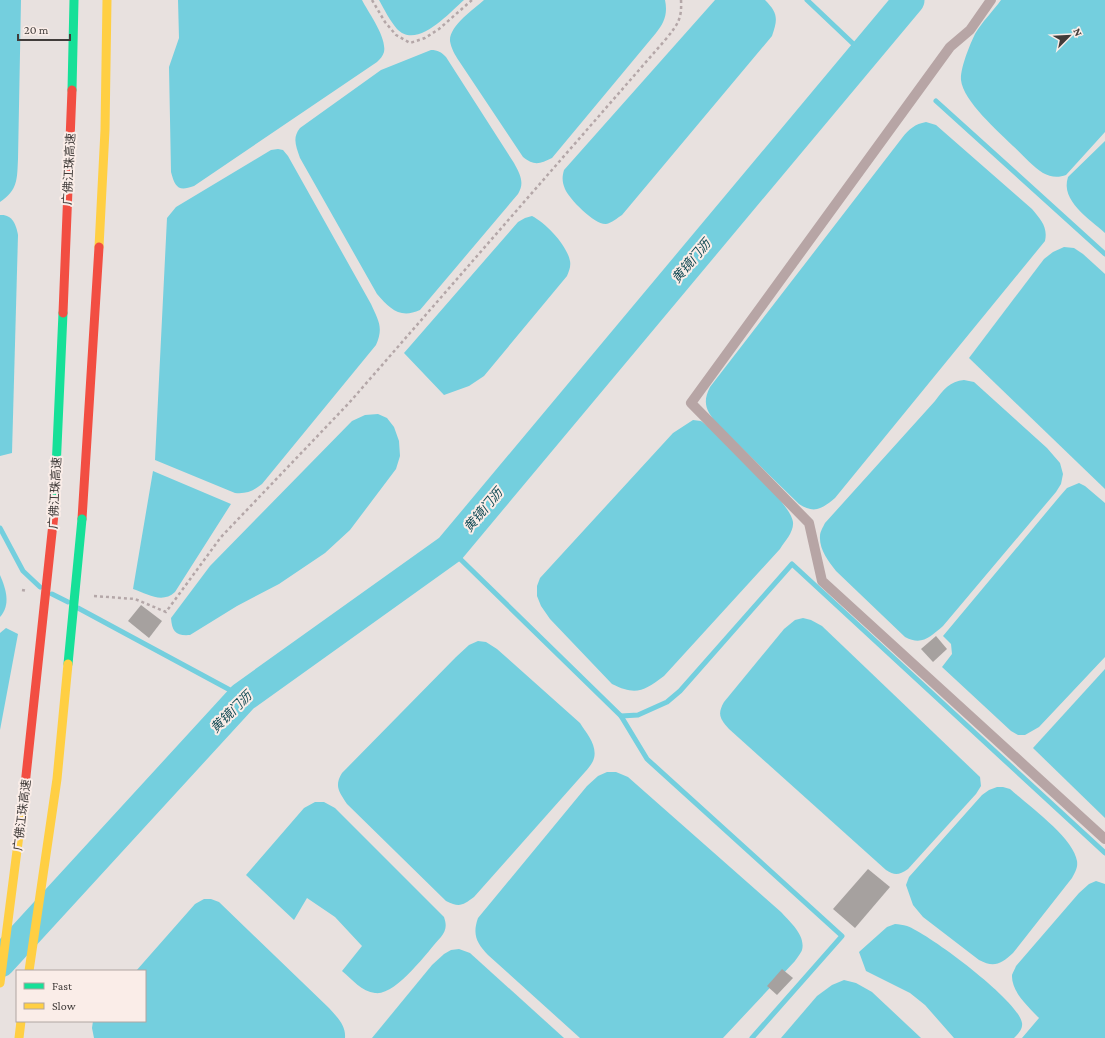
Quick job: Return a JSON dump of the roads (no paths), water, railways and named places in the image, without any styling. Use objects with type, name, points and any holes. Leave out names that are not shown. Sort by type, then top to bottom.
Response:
[{"type":"highway","name":"广佛江珠高速","points":[[0,983],[27,775],[54,514],[72,121],[74,0]]},
{"type":"highway","points":[[29,970],[57,779],[82,519],[98,275],[107,67],[107,0]]},
{"type":"highway","points":[[19,1038],[21,1022]]},
{"type":"lane","points":[[991,0],[970,30],[950,46],[692,403],[809,523],[822,581],[1105,839]]},
{"type":"water","points":[[0,0],[21,0],[17,178],[10,193],[0,202]]},
{"type":"water","points":[[178,0],[362,0],[383,39],[384,52],[377,62],[194,186],[189,188],[181,188],[176,185],[171,172],[169,67],[179,38]]},
{"type":"water","points":[[379,0],[464,0],[432,27],[414,35],[405,34],[397,29]]},
{"type":"water","points":[[484,0],[665,0],[666,14],[656,33],[552,158],[544,162],[534,163],[523,157],[458,59],[451,46],[450,41],[453,30],[463,18]]},
{"type":"water","points":[[715,0],[765,0],[776,16],[772,36],[622,215],[612,222],[606,224],[601,223],[583,211],[567,193],[563,182],[564,170]]},
{"type":"water","points":[[1001,0],[1105,0],[1105,132],[1066,175],[1060,177],[1051,176],[1043,173],[1035,167],[982,116],[963,88],[961,75],[975,34]]},
{"type":"water","points":[[431,50],[436,50],[446,57],[514,163],[520,175],[521,186],[518,194],[420,310],[413,313],[401,313],[391,308],[377,294],[300,158],[295,139],[300,128],[381,70]]},
{"type":"water","points":[[926,122],[936,125],[1032,209],[1041,220],[1045,228],[1045,241],[835,498],[818,509],[809,509],[799,504],[718,425],[706,407],[706,398],[710,387],[902,138],[912,127]]},
{"type":"water","points":[[1105,141],[1105,233],[1072,202],[1068,194],[1067,186],[1068,177]]},
{"type":"water","points":[[271,150],[283,150],[288,156],[371,304],[378,319],[380,333],[376,345],[262,484],[250,492],[235,493],[155,460],[167,218],[176,207]]},
{"type":"water","points":[[0,215],[8,216],[13,220],[18,235],[12,453],[0,456]]},
{"type":"water","points":[[532,216],[538,219],[549,229],[565,248],[570,261],[570,269],[567,276],[484,376],[469,386],[444,395],[404,353],[518,222]]},
{"type":"water","points":[[1064,247],[1074,248],[1105,274],[1105,489],[969,358],[1044,259],[1053,252]]},
{"type":"water","points":[[964,380],[974,382],[1047,448],[1060,463],[1063,474],[1061,484],[1056,492],[943,626],[930,637],[916,641],[905,637],[836,571],[827,559],[821,546],[820,534],[825,523],[944,390],[955,382]]},
{"type":"water","points":[[378,414],[387,418],[394,427],[399,441],[400,456],[396,469],[350,530],[325,553],[279,584],[237,606],[190,635],[178,634],[172,627],[171,618],[210,566],[352,421],[365,415]]},
{"type":"water","points":[[693,420],[701,421],[709,427],[770,488],[789,513],[793,526],[789,536],[780,549],[664,676],[651,685],[640,690],[627,690],[612,684],[550,619],[541,606],[537,596],[537,586],[540,578],[673,433]]},
{"type":"water","points":[[153,471],[231,504],[175,592],[170,596],[160,598],[133,589]]},
{"type":"water","points":[[1079,483],[1085,486],[1105,503],[1105,657],[1039,727],[1025,735],[1018,735],[1011,731],[942,667],[952,654],[951,644],[943,636],[1067,488]]},
{"type":"water","points":[[0,575],[6,591],[6,602],[0,617]]},
{"type":"water","points":[[803,618],[811,620],[822,626],[980,777],[981,786],[976,794],[908,869],[902,873],[895,874],[886,870],[729,729],[720,716],[724,702],[784,629],[795,620]]},
{"type":"water","points":[[6,628],[18,634],[0,730],[0,633]]},
{"type":"water","points":[[478,641],[486,642],[497,649],[580,723],[589,736],[593,746],[594,756],[593,761],[587,770],[474,897],[464,904],[458,905],[446,901],[347,804],[338,789],[338,782],[342,773],[456,657],[469,645]]},
{"type":"water","points":[[1105,669],[1105,818],[1033,748]]},
{"type":"water","points":[[607,772],[616,772],[628,777],[781,912],[796,929],[802,939],[802,950],[795,961],[723,1038],[580,1038],[488,955],[478,943],[475,929],[478,918],[587,786],[598,776]]},
{"type":"water","points":[[997,787],[1010,789],[1049,822],[1068,842],[1074,852],[1077,863],[1076,870],[1072,878],[1013,953],[1005,960],[997,964],[989,964],[979,960],[923,917],[913,905],[906,885],[909,877],[982,795]]},
{"type":"water","points":[[315,802],[324,802],[335,808],[444,917],[446,928],[441,937],[411,972],[392,988],[383,992],[375,993],[366,990],[357,985],[342,971],[362,946],[335,917],[307,898],[294,920],[246,875],[304,808]]},
{"type":"water","points":[[1096,881],[1105,884],[1105,1038],[1022,1038],[1039,1018],[1021,999],[1014,987],[1012,975],[1016,966],[1079,893],[1089,884]]},
{"type":"water","points":[[204,899],[211,899],[219,902],[329,1008],[342,1025],[345,1038],[94,1038],[92,1028],[93,1022],[146,1022],[146,970],[137,970],[195,904]]},
{"type":"water","points":[[895,924],[907,926],[934,941],[972,969],[990,985],[1017,1013],[1022,1025],[1017,1035],[1014,1038],[954,1038],[925,1005],[910,993],[866,971],[859,952],[887,927]]},
{"type":"water","points":[[459,949],[470,953],[564,1038],[372,1038],[432,965],[444,954],[451,950]]},
{"type":"water","points":[[844,980],[856,983],[872,992],[921,1038],[781,1038],[817,996],[832,985]]},
{"type":"waterway","points":[[807,0],[864,54]]},
{"type":"waterway","name":"黄镜门沥","points":[[0,962],[243,697],[450,549],[909,0]]},
{"type":"waterway","points":[[936,101],[1105,254]]},
{"type":"waterway","points":[[0,528],[23,571],[40,587]]},
{"type":"waterway","points":[[450,549],[621,716],[647,759],[842,936],[752,1038]]},
{"type":"waterway","points":[[621,716],[638,715],[667,702],[680,691],[792,564],[1105,853]]},
{"type":"waterway","points":[[52,594],[68,602]]},
{"type":"waterway","points":[[78,608],[243,697]]}]
